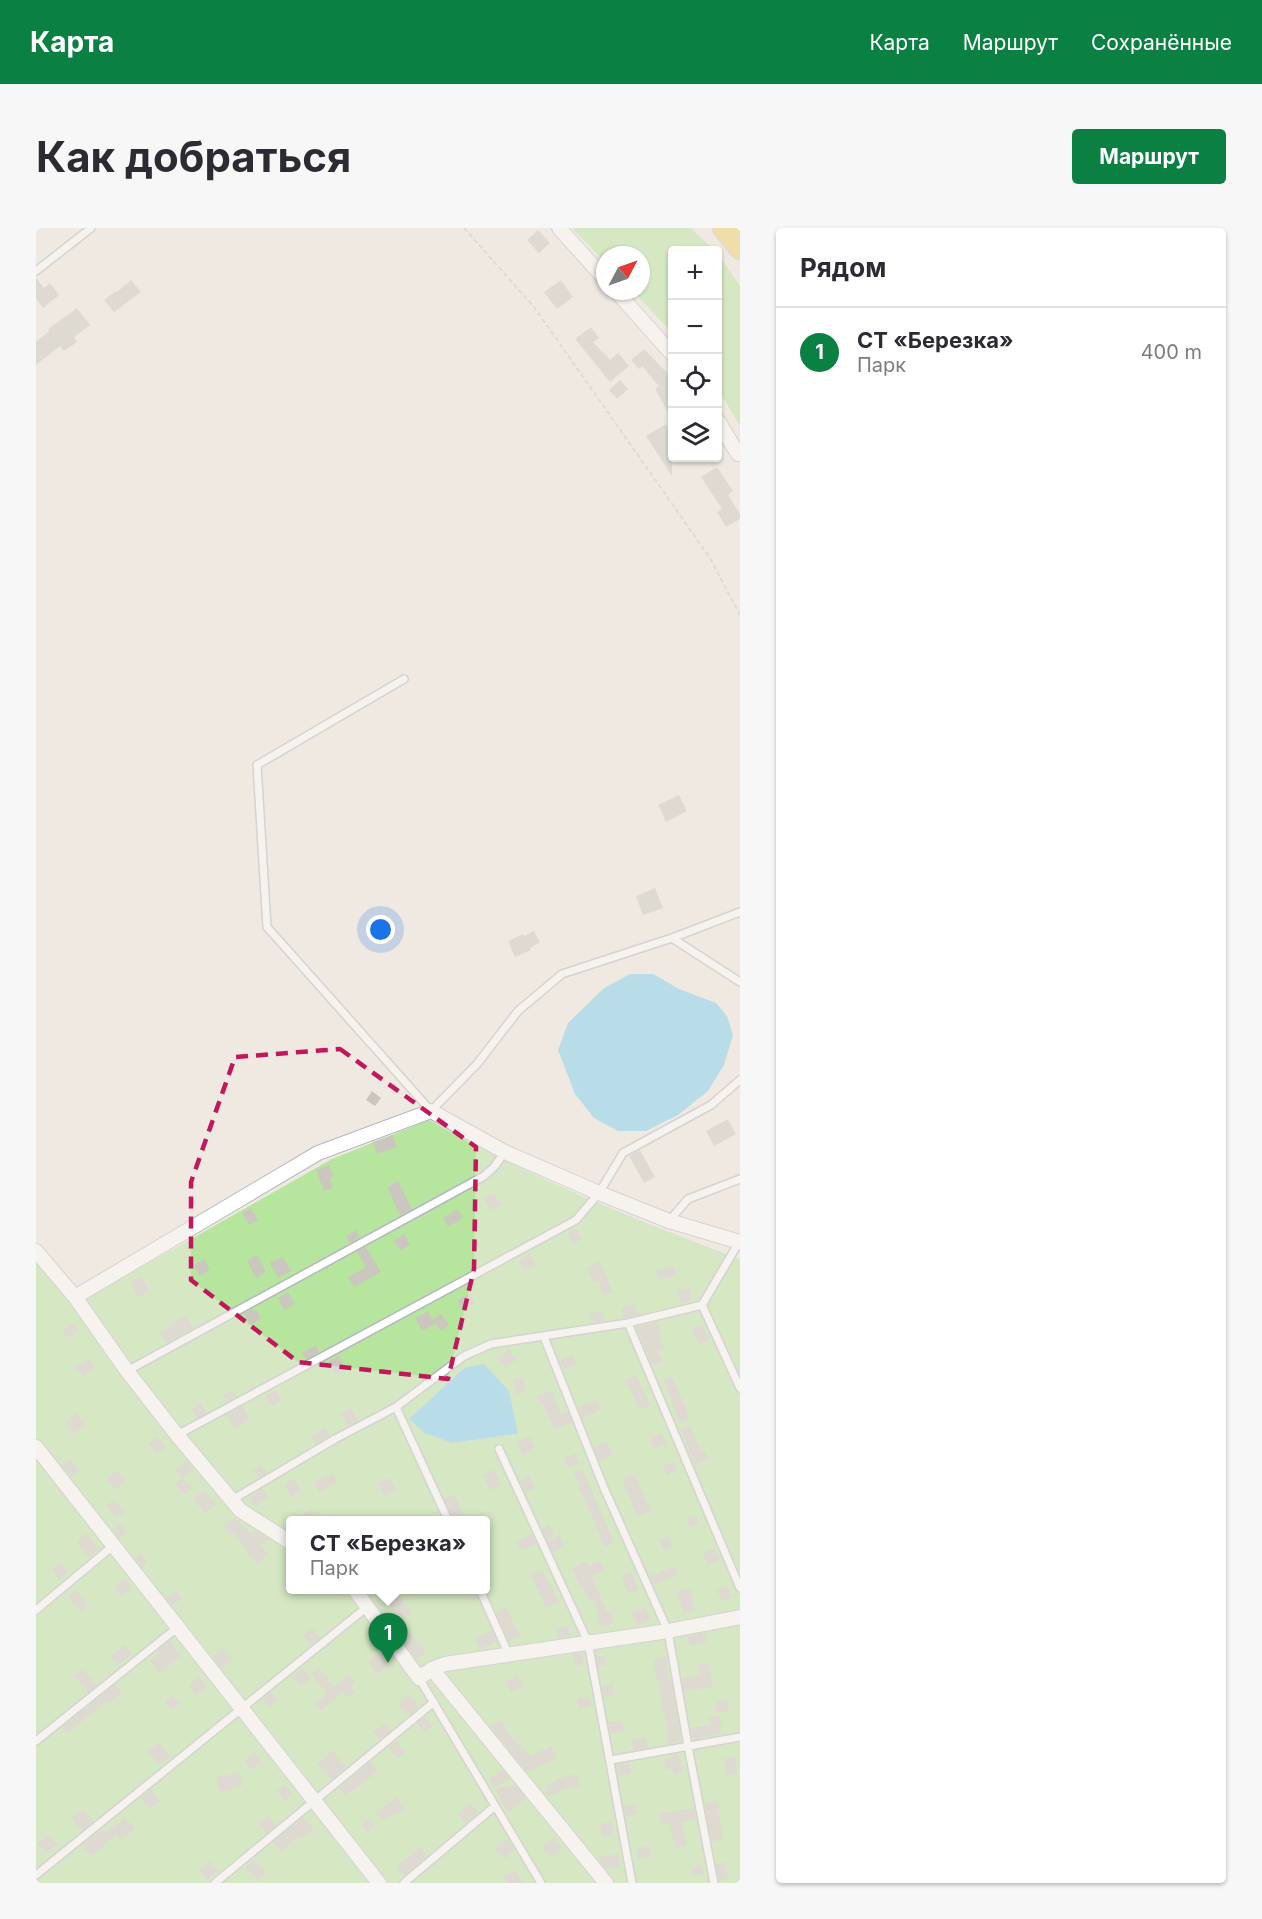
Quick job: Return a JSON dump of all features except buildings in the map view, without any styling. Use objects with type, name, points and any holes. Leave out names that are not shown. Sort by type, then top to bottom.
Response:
[{"type":"main road","points":[[723,228],[740,248]]},
{"type":"street","points":[[559,228],[596,269]]},
{"type":"street","points":[[624,300],[668,350]]},
{"type":"street","points":[[722,429],[738,454]]},
{"type":"street","points":[[75,1297],[318,1153],[430,1111],[505,1152],[599,1193],[669,1221],[740,1242]]},
{"type":"street","points":[[36,1251],[75,1297],[127,1371],[177,1435],[240,1510],[286,1539]]},
{"type":"street","points":[[36,1447],[379,1883]]},
{"type":"street","points":[[358,1594],[419,1678],[445,1664],[668,1631],[740,1617]]},
{"type":"street","points":[[432,1669],[606,1883]]},
{"type":"lane","points":[[36,271],[91,228]]},
{"type":"lane","points":[[404,679],[257,765],[267,927],[430,1111],[477,1064],[518,1011],[562,974],[672,938],[740,912]]},
{"type":"lane","points":[[672,938],[740,982]]},
{"type":"lane","points":[[177,1435],[576,1220],[599,1193],[623,1153],[711,1105],[740,1080]]},
{"type":"lane","points":[[127,1371],[484,1176],[505,1152]]},
{"type":"lane","points":[[669,1221],[688,1199],[740,1179]]},
{"type":"lane","points":[[232,1500],[334,1439],[396,1407],[464,1356],[491,1344],[628,1323],[702,1305],[740,1242]]},
{"type":"lane","points":[[702,1305],[740,1388]]},
{"type":"lane","points":[[628,1323],[740,1588]]},
{"type":"lane","points":[[544,1337],[604,1488],[668,1631],[714,1883]]},
{"type":"lane","points":[[396,1407],[446,1516]]},
{"type":"lane","points":[[499,1449],[588,1642],[632,1883]]},
{"type":"lane","points":[[36,1610],[114,1545]]},
{"type":"lane","points":[[482,1594],[509,1655]]},
{"type":"lane","points":[[36,1875],[367,1607]]},
{"type":"lane","points":[[36,1741],[178,1627]]},
{"type":"lane","points":[[419,1678],[541,1883]]},
{"type":"lane","points":[[215,1883],[434,1702]]},
{"type":"lane","points":[[611,1760],[740,1737]]},
{"type":"lane","points":[[404,1883],[495,1806]]},
{"type":"path","points":[[464,228],[534,307],[710,558],[740,615]]},
{"type":"highlighted area","points":[[340,1049],[476,1147],[474,1269],[448,1379],[298,1362],[191,1280],[191,1182],[235,1057]]},
{"type":"green space","points":[[572,228],[691,228],[710,246],[668,246],[668,329],[641,300],[650,300],[650,246],[596,246],[596,253]]},
{"type":"green space","points":[[722,260],[740,286],[740,426],[722,396]]},
{"type":"green space","points":[[429,1120],[504,1160],[582,1196],[740,1259],[740,1883],[36,1883],[36,1258],[73,1306],[332,1159]],"holes":[[[464,1368],[518,1434],[452,1443],[409,1419]]]},
{"type":"water","points":[[630,974],[653,974],[679,989],[716,1003],[727,1016],[733,1035],[724,1065],[708,1091],[678,1115],[646,1131],[618,1131],[594,1118],[575,1094],[558,1050],[568,1023],[604,988]]},
{"type":"water","points":[[484,1364],[509,1391],[518,1434],[452,1443],[425,1433],[409,1419],[464,1368]]},
{"type":"place","name":"СТ «Березка»","points":[[388,1663]]}]
